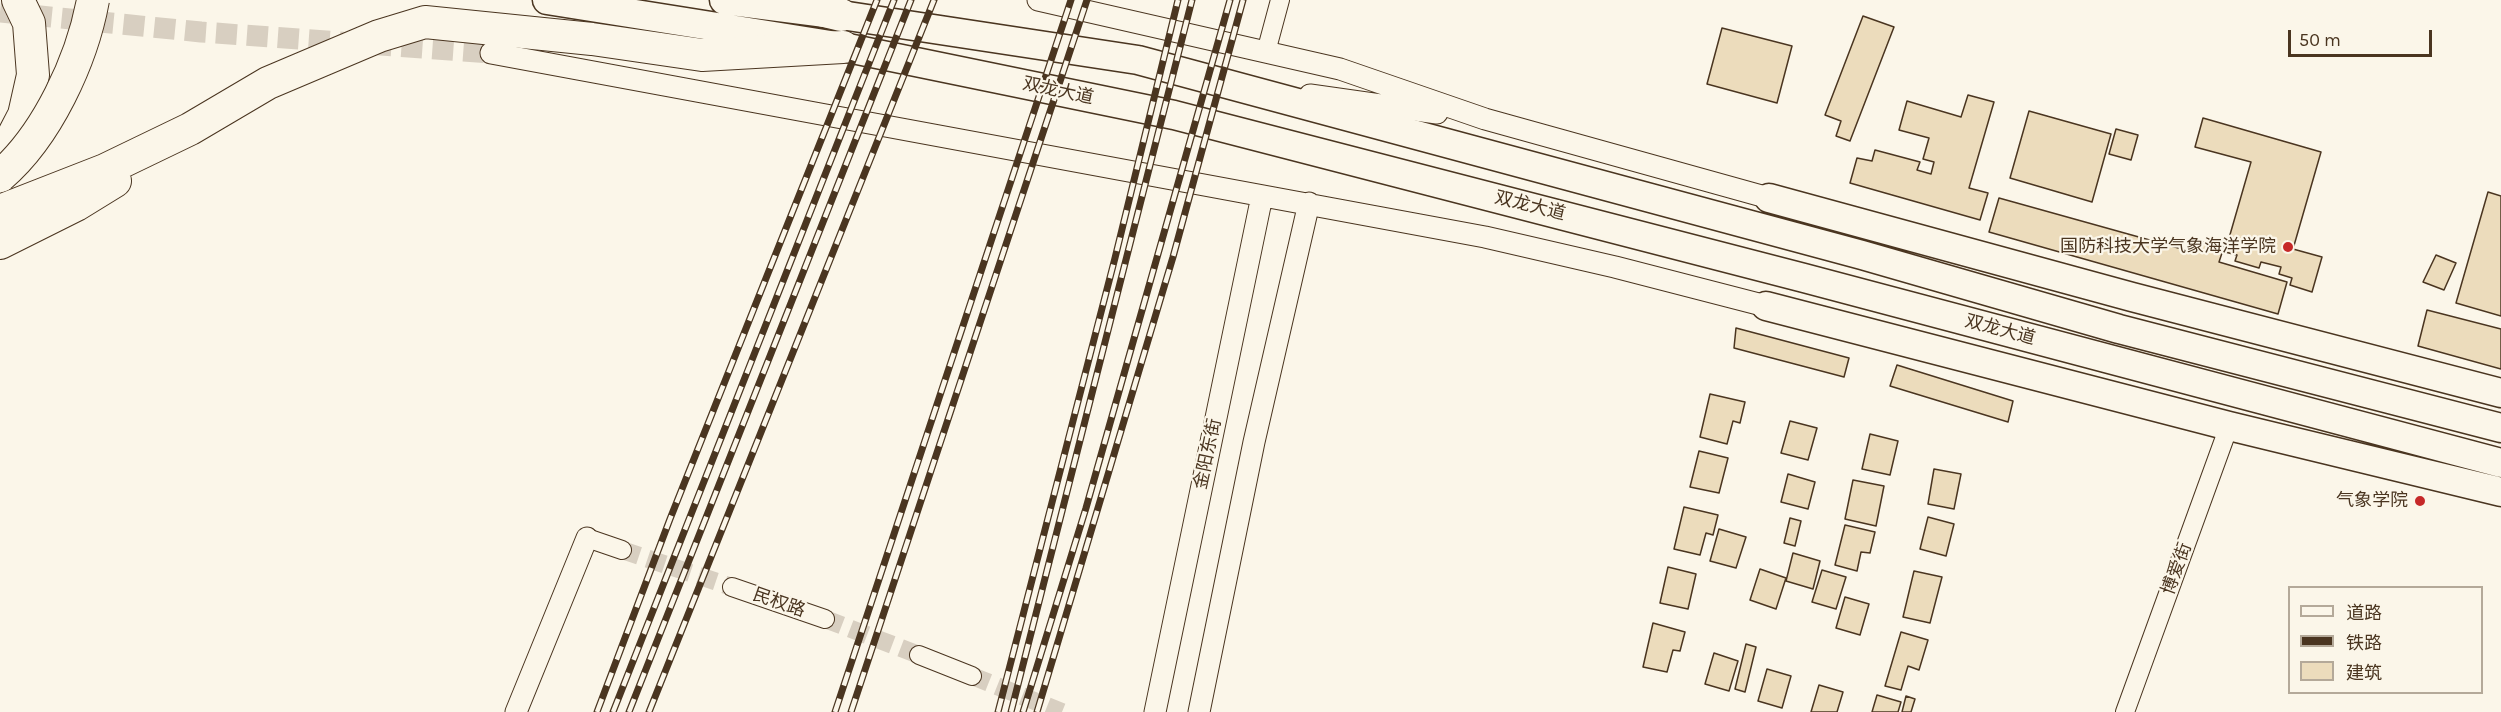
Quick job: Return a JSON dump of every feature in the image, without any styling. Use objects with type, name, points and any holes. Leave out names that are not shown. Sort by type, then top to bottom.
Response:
[{"type":"highway","points":[[0,150],[12,138],[24,115],[33,75],[29,23],[18,0]]},
{"type":"highway","points":[[0,176],[27,147],[60,95],[78,53],[93,0]]},
{"type":"highway","name":"双龙大道","points":[[547,0],[843,47],[1174,115],[1804,278],[2501,463]]},
{"type":"highway","name":"双龙大道","points":[[724,0],[841,15],[1138,60],[1862,255],[2119,329],[2501,428]]},
{"type":"highway","points":[[778,0],[841,15]]},
{"type":"highway","points":[[0,211],[105,170],[190,129],[268,83],[379,36],[424,22],[592,39],[702,54],[843,47]]},
{"type":"highway","points":[[0,243],[76,205],[172,147],[216,114]]},
{"type":"highway","points":[[1769,198],[2132,297],[2501,393]]},
{"type":"highway","name":"双龙大道","points":[[1766,306],[2229,426],[2501,492]]},
{"type":"street","points":[[1038,0],[1340,69],[1485,119],[1769,198]]},
{"type":"street","points":[[1266,52],[1280,0]]},
{"type":"street","points":[[491,53],[1309,203],[1518,245],[1615,267],[1766,306]]},
{"type":"street","points":[[1222,83],[1485,119]]},
{"type":"street","name":"金阳东街","points":[[1155,712],[1262,196]]},
{"type":"street","points":[[1199,712],[1254,442],[1309,203]]},
{"type":"street","name":"博爱街","points":[[2125,712],[2229,426]]},
{"type":"street","points":[[516,712],[587,538],[622,550]]},
{"type":"street","name":"民权路","points":[[732,587],[825,619]]},
{"type":"street","points":[[919,655],[972,676]]},
{"type":"building","points":[[1863,16],[1894,27],[1850,141],[1836,136],[1841,121],[1825,115]]},
{"type":"building","points":[[1722,28],[1792,46],[1777,103],[1707,84]]},
{"type":"building","points":[[1968,95],[1994,102],[1969,188],[1988,193],[1980,220],[1850,183],[1857,158],[1872,161],[1875,150],[1920,162],[1917,170],[1931,174],[1934,162],[1923,159],[1929,138],[1899,130],[1907,101],[1961,117]]},
{"type":"building","points":[[2029,111],[2111,134],[2092,202],[2010,178]]},
{"type":"building","points":[[2203,118],[2321,152],[2293,249],[2322,257],[2312,292],[2290,285],[2292,278],[2279,274],[2281,267],[2261,262],[2259,268],[2235,261],[2237,255],[2225,252],[2251,162],[2195,147]]},
{"type":"building","points":[[2116,129],[2138,135],[2131,160],[2109,154]]},
{"type":"building","points":[[2488,192],[2501,196],[2501,316],[2456,303]]},
{"type":"building","points":[[1999,198],[2189,251],[2192,239],[2224,247],[2219,262],[2287,282],[2278,314],[1989,232]]},
{"type":"building","points":[[2436,255],[2456,263],[2444,290],[2423,282]]},
{"type":"building","points":[[2427,310],[2501,329],[2501,369],[2418,346]]},
{"type":"building","points":[[1736,328],[1849,358],[1844,377],[1734,348]]},
{"type":"building","points":[[1897,365],[2013,401],[2008,422],[1890,386]]},
{"type":"building","points":[[1710,394],[1745,402],[1740,423],[1733,421],[1727,444],[1700,437]]},
{"type":"building","points":[[1790,421],[1817,428],[1808,460],[1781,453]]},
{"type":"building","points":[[1870,434],[1898,441],[1890,475],[1862,469]]},
{"type":"building","points":[[1699,451],[1728,458],[1719,493],[1690,487]]},
{"type":"building","points":[[1934,469],[1961,474],[1954,509],[1928,504]]},
{"type":"building","points":[[1788,474],[1815,482],[1808,509],[1781,502]]},
{"type":"building","points":[[1853,480],[1884,486],[1876,526],[1845,519]]},
{"type":"building","points":[[1684,507],[1718,515],[1713,535],[1706,533],[1700,555],[1674,549]]},
{"type":"building","points":[[1928,517],[1954,524],[1946,556],[1920,549]]},
{"type":"building","points":[[1790,518],[1801,521],[1795,546],[1784,543]]},
{"type":"building","points":[[1845,525],[1875,532],[1870,553],[1861,552],[1857,571],[1835,565]]},
{"type":"building","points":[[1719,529],[1746,537],[1736,568],[1710,561]]},
{"type":"building","points":[[1793,553],[1820,561],[1813,589],[1786,581]]},
{"type":"building","points":[[1668,567],[1696,574],[1688,609],[1660,603]]},
{"type":"building","points":[[1760,569],[1786,578],[1776,609],[1750,600]]},
{"type":"building","points":[[1822,570],[1846,577],[1836,609],[1812,602]]},
{"type":"building","points":[[1914,571],[1942,577],[1930,623],[1903,617]]},
{"type":"building","points":[[1845,597],[1869,604],[1860,635],[1836,628]]},
{"type":"building","points":[[1653,623],[1685,632],[1680,651],[1673,650],[1667,672],[1643,667]]},
{"type":"building","points":[[1901,632],[1928,640],[1919,670],[1908,666],[1901,690],[1885,686]]},
{"type":"building","points":[[1746,644],[1756,647],[1745,692],[1735,689]]},
{"type":"building","points":[[1714,653],[1738,661],[1729,691],[1705,684]]},
{"type":"building","points":[[1767,669],[1791,676],[1782,708],[1758,701]]},
{"type":"building","points":[[1819,685],[1843,692],[1837,712],[1811,712]]},
{"type":"building","points":[[1877,695],[1901,702],[1898,712],[1872,712]]},
{"type":"building","points":[[1906,696],[1915,699],[1911,712],[1902,712]]},
{"type":"tunnel","points":[[0,12],[201,32],[491,53]]},
{"type":"tunnel","points":[[622,550],[732,587]]},
{"type":"tunnel","points":[[825,619],[919,655]]},
{"type":"tunnel","points":[[972,676],[1062,712]]},
{"type":"railway","points":[[597,712],[670,519],[877,0]]},
{"type":"railway","points":[[613,712],[894,0]]},
{"type":"railway","points":[[629,712],[911,0]]},
{"type":"railway","points":[[649,712],[934,0]]},
{"type":"railway","points":[[835,712],[1071,0]]},
{"type":"railway","points":[[851,712],[1087,0]]},
{"type":"railway","points":[[998,712],[1115,258],[1178,0]]},
{"type":"railway","points":[[1011,712],[1192,0]]},
{"type":"railway","points":[[1023,712],[1086,508],[1230,0]]},
{"type":"railway","points":[[1037,712],[1173,257],[1243,0]]},
{"type":"place","name":"国防科技大学气象海洋学院","points":[[2288,247]]},
{"type":"place","name":"气象学院","points":[[2420,501]]}]
